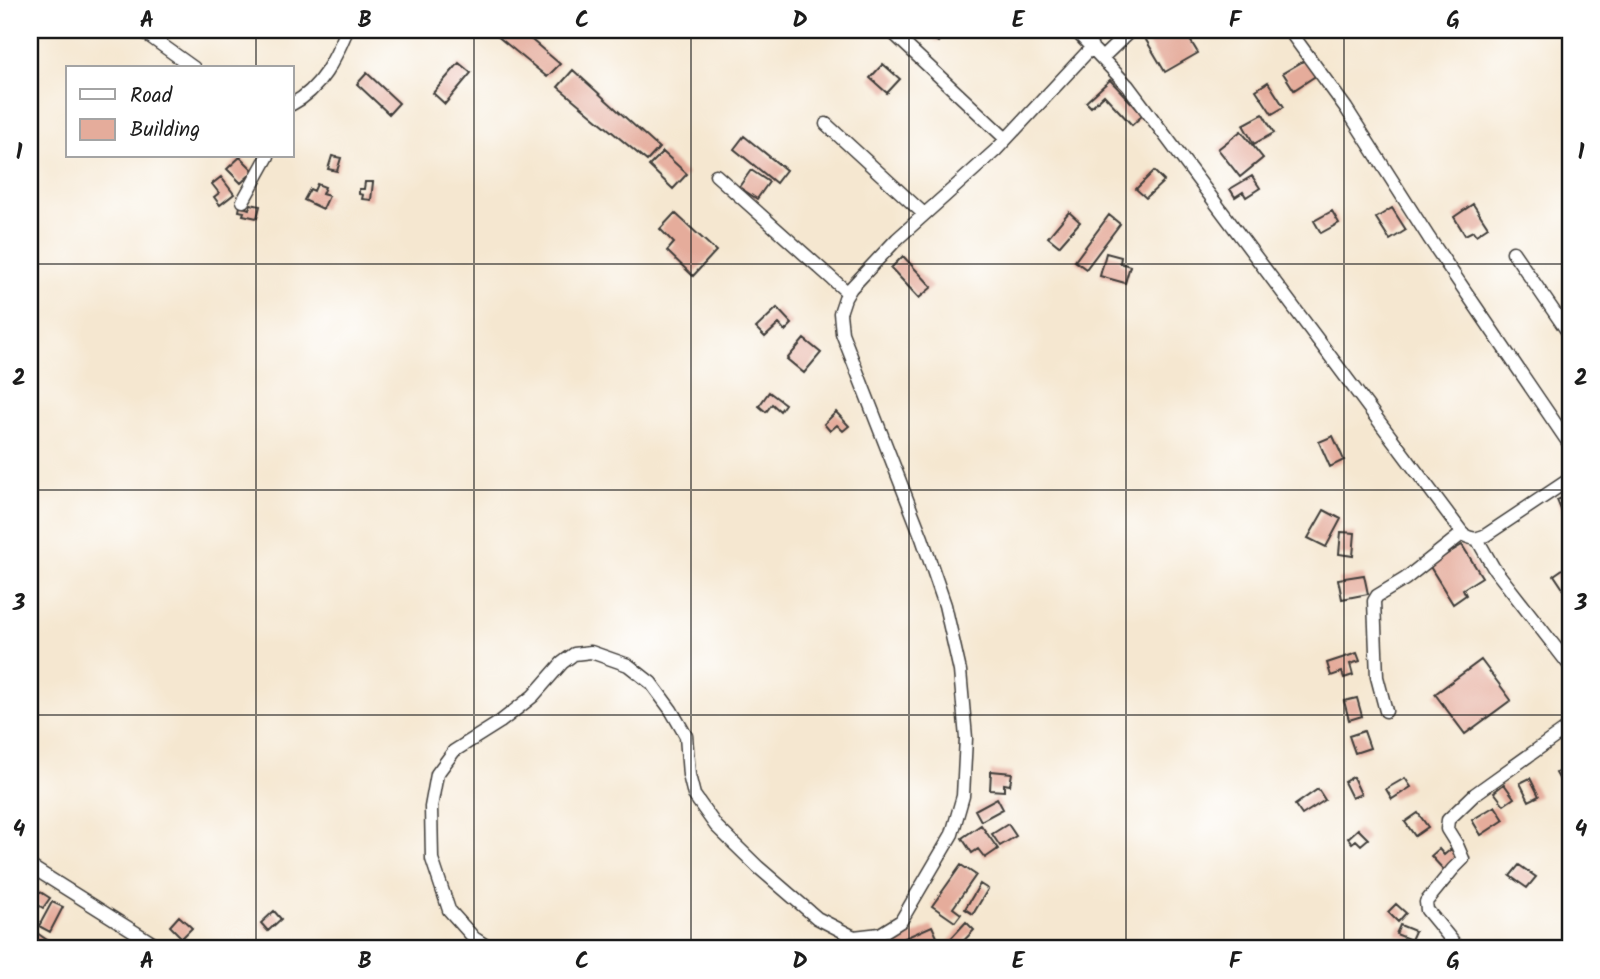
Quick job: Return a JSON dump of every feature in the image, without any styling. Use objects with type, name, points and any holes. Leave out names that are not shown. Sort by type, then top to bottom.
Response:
[{"type":"street","points":[[141,30],[191,66]]},
{"type":"street","points":[[294,103],[306,96],[320,81],[335,59],[347,30]]},
{"type":"street","points":[[1075,30],[1128,86],[1463,533],[1477,539],[1486,535],[1570,479]]},
{"type":"street","points":[[1102,58],[1131,30]]},
{"type":"street","points":[[1289,30],[1346,108],[1429,238],[1570,445]]},
{"type":"street","points":[[892,32],[1006,139]]},
{"type":"street","points":[[491,949],[474,938],[449,909],[432,859],[431,807],[437,774],[454,751],[500,722],[533,696],[562,663],[574,654],[591,652],[628,665],[651,683],[686,736],[689,775],[694,794],[716,826],[758,867],[817,918],[854,937],[880,934],[901,921],[952,834],[963,796],[966,738],[960,671],[944,606],[922,538],[842,333],[840,313],[848,293],[897,239],[996,150],[1092,47]]},
{"type":"street","points":[[826,124],[924,214]]},
{"type":"street","points":[[243,201],[267,158]]},
{"type":"street","points":[[716,175],[848,293]]},
{"type":"street","points":[[1513,252],[1570,335]]},
{"type":"street","points":[[1386,711],[1377,677],[1374,601],[1377,596],[1405,579],[1463,533]]},
{"type":"street","points":[[1477,539],[1493,567],[1570,666]]},
{"type":"street","points":[[1459,949],[1427,910],[1426,902],[1463,859],[1447,829],[1448,820],[1475,794],[1570,726]]},
{"type":"street","points":[[30,866],[162,949]]},
{"type":"building","points":[[490,30],[520,30],[560,64],[547,77]]},
{"type":"building","points":[[930,30],[947,30],[938,42],[927,35]]},
{"type":"building","points":[[1151,30],[1184,30],[1198,53],[1165,72],[1143,35]]},
{"type":"building","points":[[1307,59],[1317,75],[1294,90],[1283,73]]},
{"type":"building","points":[[459,63],[471,73],[445,104],[433,93]]},
{"type":"building","points":[[883,64],[900,79],[887,93],[870,78]]},
{"type":"building","points":[[573,70],[659,148],[647,161],[558,87]]},
{"type":"building","points":[[367,73],[399,103],[389,114],[357,84]]},
{"type":"building","points":[[1110,80],[1143,115],[1132,125],[1104,95],[1091,107],[1086,102]]},
{"type":"building","points":[[1268,82],[1284,107],[1272,114],[1256,90]]},
{"type":"building","points":[[1263,114],[1274,133],[1254,144],[1243,125]]},
{"type":"building","points":[[1241,131],[1263,158],[1240,177],[1218,149]]},
{"type":"building","points":[[744,136],[786,170],[776,183],[734,149]]},
{"type":"building","points":[[663,152],[687,174],[673,189],[649,166]]},
{"type":"building","points":[[332,156],[341,158],[337,171],[328,169]]},
{"type":"building","points":[[241,158],[254,171],[241,183],[227,169]]},
{"type":"building","points":[[751,170],[769,182],[757,199],[739,187]]},
{"type":"building","points":[[1154,171],[1164,181],[1146,198],[1136,189]]},
{"type":"building","points":[[1252,176],[1260,188],[1246,197],[1243,192],[1235,197],[1230,189]]},
{"type":"building","points":[[221,177],[234,194],[220,205],[214,197],[219,193],[212,184]]},
{"type":"building","points":[[365,182],[373,182],[371,200],[362,199],[363,195],[359,194],[359,189],[364,189]]},
{"type":"building","points":[[317,184],[325,187],[322,194],[329,196],[323,209],[304,200],[310,189],[314,191]]},
{"type":"building","points":[[251,204],[260,206],[257,218],[243,215],[244,212],[239,211],[240,206],[249,209]]},
{"type":"building","points":[[1473,204],[1488,227],[1476,235],[1473,231],[1465,235],[1454,217]]},
{"type":"building","points":[[1392,208],[1406,230],[1390,240],[1376,218]]},
{"type":"building","points":[[1332,211],[1339,223],[1321,233],[1314,221]]},
{"type":"building","points":[[1069,212],[1080,222],[1059,246],[1048,237]]},
{"type":"building","points":[[675,213],[716,251],[693,276],[667,251],[674,243],[660,229]]},
{"type":"building","points":[[1109,215],[1120,224],[1086,269],[1075,261]]},
{"type":"building","points":[[1106,253],[1121,257],[1120,263],[1130,266],[1125,283],[1100,276]]},
{"type":"building","points":[[903,256],[932,287],[919,298],[891,268]]},
{"type":"building","points":[[777,308],[792,324],[785,331],[779,324],[765,337],[756,328]]},
{"type":"building","points":[[804,339],[821,353],[804,373],[787,359]]},
{"type":"building","points":[[769,392],[785,404],[780,411],[772,404],[766,412],[759,406]]},
{"type":"building","points":[[836,412],[849,426],[843,431],[837,425],[830,431],[824,424]]},
{"type":"building","points":[[1333,436],[1344,460],[1330,467],[1319,442]]},
{"type":"building","points":[[1564,497],[1570,508],[1562,512],[1557,500]]},
{"type":"building","points":[[1324,510],[1341,519],[1326,547],[1308,538]]},
{"type":"building","points":[[1341,532],[1355,533],[1353,556],[1339,554]]},
{"type":"building","points":[[1462,545],[1482,577],[1463,589],[1466,595],[1453,604],[1429,565]]},
{"type":"building","points":[[1570,564],[1570,590],[1566,593],[1554,575]]},
{"type":"building","points":[[1364,575],[1368,594],[1342,599],[1338,579]]},
{"type":"building","points":[[1357,653],[1360,661],[1350,664],[1353,675],[1344,678],[1342,672],[1331,676],[1327,663]]},
{"type":"building","points":[[1481,660],[1511,700],[1465,734],[1435,694]]},
{"type":"building","points":[[1357,698],[1362,716],[1349,720],[1344,701]]},
{"type":"building","points":[[1364,731],[1370,748],[1355,753],[1349,736]]},
{"type":"building","points":[[1570,764],[1570,786],[1565,789],[1556,773]]},
{"type":"building","points":[[991,771],[1012,773],[1010,785],[1004,784],[1004,791],[990,790]]},
{"type":"building","points":[[1353,777],[1361,794],[1352,798],[1344,782]]},
{"type":"building","points":[[1405,778],[1411,787],[1392,799],[1386,789]]},
{"type":"building","points":[[1530,778],[1539,796],[1529,801],[1520,783]]},
{"type":"building","points":[[1504,784],[1514,798],[1504,805],[1494,792]]},
{"type":"building","points":[[1318,789],[1325,800],[1302,815],[1295,805]]},
{"type":"building","points":[[997,798],[1003,809],[981,821],[975,810]]},
{"type":"building","points":[[1495,806],[1504,820],[1481,835],[1472,820]]},
{"type":"building","points":[[1418,813],[1428,827],[1415,836],[1405,822]]},
{"type":"building","points":[[1008,824],[1016,836],[1000,846],[992,834]]},
{"type":"building","points":[[981,825],[998,849],[985,858],[978,849],[972,853],[962,838]]},
{"type":"building","points":[[1358,829],[1368,839],[1361,845],[1356,840],[1352,843],[1348,838]]},
{"type":"building","points":[[1439,849],[1444,855],[1451,849],[1459,857],[1444,870],[1431,856]]},
{"type":"building","points":[[961,865],[976,875],[953,908],[961,914],[955,922],[932,906]]},
{"type":"building","points":[[1519,865],[1536,877],[1527,888],[1510,876]]},
{"type":"building","points":[[980,884],[988,889],[973,914],[965,909]]},
{"type":"building","points":[[39,891],[50,898],[43,908],[32,901]]},
{"type":"building","points":[[52,902],[63,907],[50,932],[39,926]]},
{"type":"building","points":[[1396,904],[1406,913],[1398,922],[1388,912]]},
{"type":"building","points":[[274,911],[281,919],[268,931],[261,923]]},
{"type":"building","points":[[179,916],[192,928],[182,938],[170,926]]},
{"type":"building","points":[[966,922],[974,930],[956,949],[950,949],[945,945]]},
{"type":"building","points":[[1400,925],[1415,931],[1411,940],[1396,934]]},
{"type":"building","points":[[932,926],[941,946],[934,949],[880,949]]},
{"type":"building","points":[[37,933],[47,940],[41,949],[30,949],[30,943]]}]
